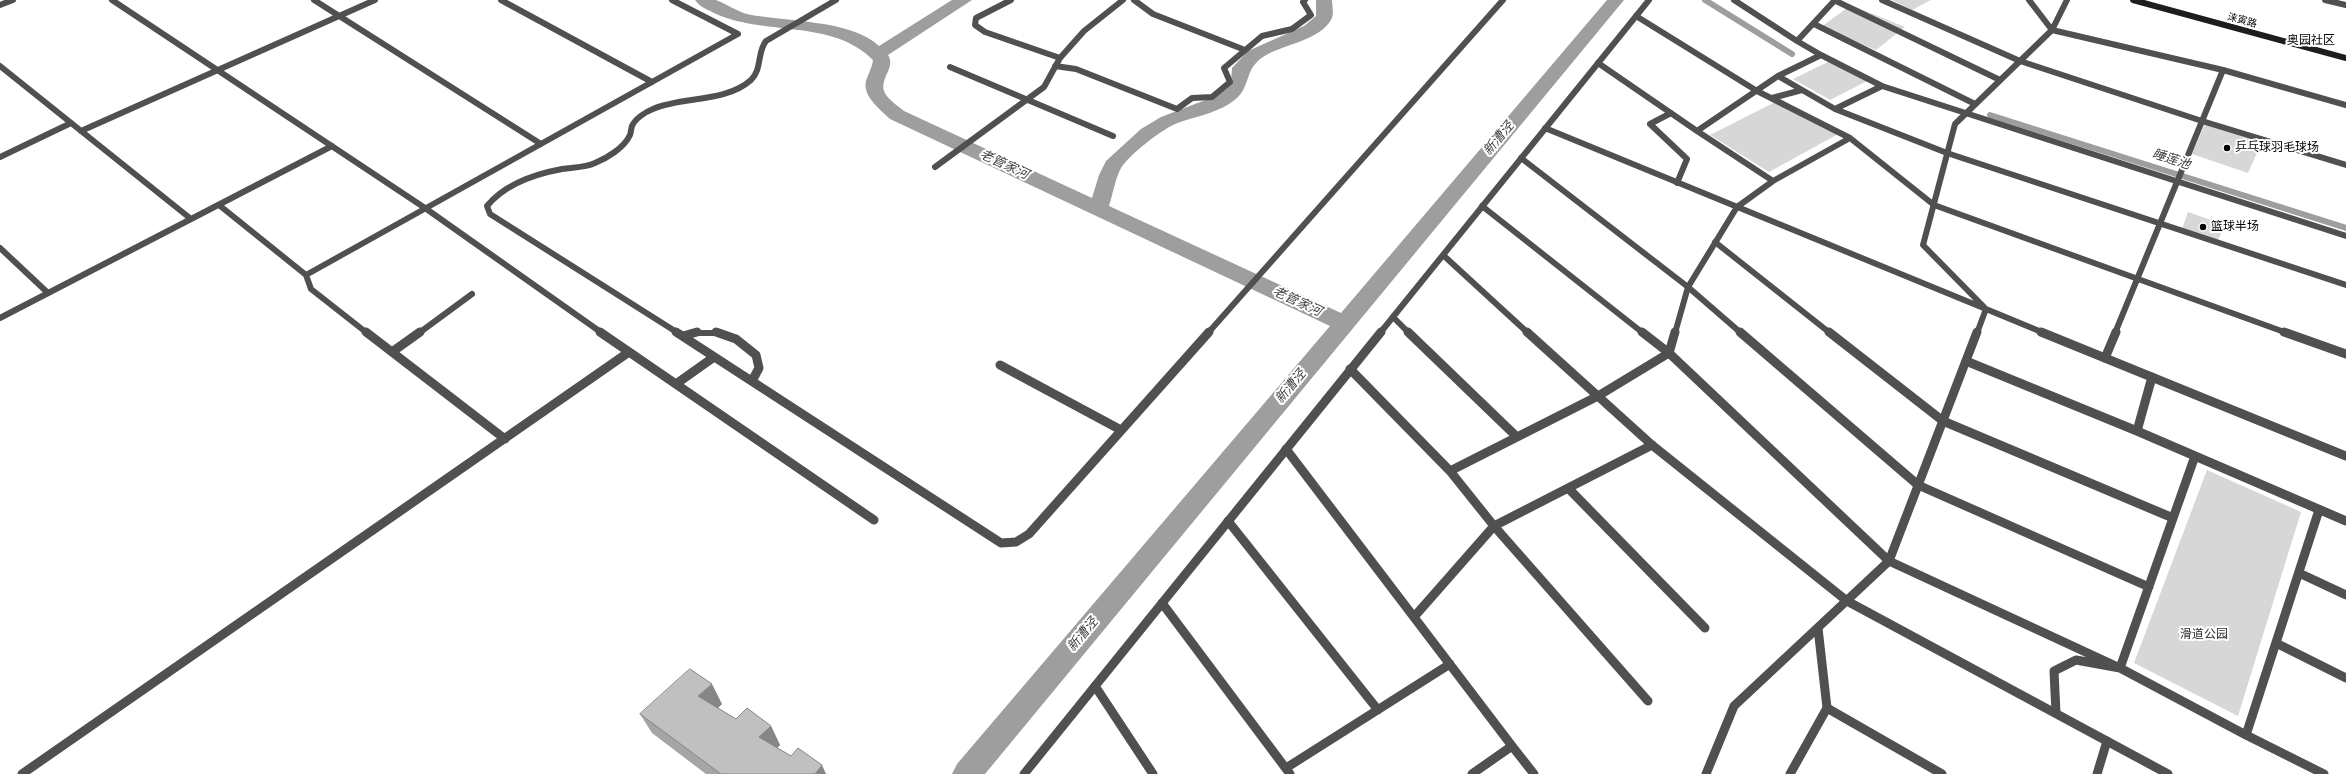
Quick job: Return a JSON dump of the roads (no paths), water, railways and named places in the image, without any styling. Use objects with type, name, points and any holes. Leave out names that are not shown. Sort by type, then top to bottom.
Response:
[{"type":"street","points":[[0,5],[13,0]]},
{"type":"street","points":[[112,0],[425,208],[629,352],[874,520]]},
{"type":"street","points":[[314,0],[541,144]]},
{"type":"street","points":[[81,131],[375,0]]},
{"type":"street","points":[[501,0],[652,82]]},
{"type":"street","points":[[306,275],[738,34],[672,0]]},
{"type":"street","points":[[836,0],[799,21],[761,46],[756,72],[752,79],[742,85],[716,96],[677,100],[651,110],[639,118],[624,143],[609,156],[583,167],[562,169],[537,176],[492,198],[487,206],[490,214],[683,336],[1001,542],[1016,542],[1030,534],[1268,263],[1503,0]]},
{"type":"street","points":[[1011,0],[976,18],[975,25],[980,31],[997,34],[1030,49],[1060,58]]},
{"type":"street","points":[[935,167],[1044,87],[1060,58],[1084,31],[1122,0]]},
{"type":"street","points":[[1134,0],[1153,14],[1245,50]]},
{"type":"street","points":[[1055,66],[1076,70],[1176,109],[1192,98],[1212,97],[1230,82],[1224,68],[1262,36],[1292,29],[1311,15],[1302,2],[1305,0]]},
{"type":"street","points":[[1024,774],[1649,0]]},
{"type":"street","points":[[1734,0],[1821,55],[1882,86],[1965,114],[2179,176],[2346,236]]},
{"type":"street","points":[[1797,41],[1836,0],[2000,80]]},
{"type":"street","points":[[1882,0],[2020,61],[2202,121],[2346,165]]},
{"type":"street","points":[[2029,0],[2052,30],[2223,70],[2346,105]]},
{"type":"street","points":[[1986,309],[1923,245],[1947,153],[1955,124],[2052,30],[2067,0]]},
{"type":"street","name":"涞寅路","points":[[2133,0],[2346,58]]},
{"type":"street","points":[[2325,0],[2346,5]]},
{"type":"street","points":[[1636,16],[1757,91],[1850,138],[1934,205],[2138,277],[2346,354]]},
{"type":"street","points":[[1814,24],[1975,104]]},
{"type":"street","points":[[1697,131],[1778,76],[1821,55]]},
{"type":"street","points":[[1598,63],[1773,181]]},
{"type":"street","points":[[0,66],[191,219]]},
{"type":"street","points":[[950,67],[1113,136]]},
{"type":"street","points":[[2105,358],[2223,70]]},
{"type":"street","points":[[1778,76],[1835,109],[1947,153],[2346,285]]},
{"type":"street","points":[[1835,109],[1882,86]]},
{"type":"street","points":[[1772,98],[1802,90]]},
{"type":"street","points":[[1671,113],[1650,124],[1687,159],[1677,183]]},
{"type":"street","points":[[0,157],[72,123]]},
{"type":"street","points":[[1545,128],[2346,456]]},
{"type":"street","points":[[1450,471],[1598,396],[1669,353],[1688,287],[1737,207],[1773,181],[1850,138]]},
{"type":"street","points":[[0,318],[332,146]]},
{"type":"street","points":[[1521,158],[1688,287],[1918,485],[2149,587]]},
{"type":"street","points":[[219,205],[306,275],[311,289],[505,440]]},
{"type":"street","points":[[1482,206],[1669,353],[1889,561],[2120,668],[2246,735],[2324,774]]},
{"type":"street","points":[[1715,242],[1943,421],[2173,518]]},
{"type":"street","points":[[0,248],[48,293]]},
{"type":"street","points":[[1443,256],[1652,445],[1847,601],[2168,774]]},
{"type":"street","points":[[392,352],[472,294]]},
{"type":"street","points":[[1706,774],[1734,706],[1889,561],[1986,309]]},
{"type":"street","points":[[1393,317],[1517,437]]},
{"type":"street","points":[[683,336],[699,330],[714,331],[736,339],[756,356],[759,368],[752,381]]},
{"type":"street","points":[[22,774],[505,440],[629,352]]},
{"type":"street","points":[[676,384],[714,357]]},
{"type":"street","points":[[1966,361],[2137,431],[2346,522]]},
{"type":"street","points":[[1000,365],[1121,430]]},
{"type":"street","points":[[1350,370],[1450,471],[1494,526],[1648,701]]},
{"type":"street","points":[[2137,431],[2152,377]]},
{"type":"street","points":[[1414,617],[1494,526],[1652,445]]},
{"type":"street","points":[[1286,449],[1534,774]]},
{"type":"street","points":[[2120,668],[2195,456]]},
{"type":"street","points":[[1568,488],[1704,628]]},
{"type":"street","points":[[2246,735],[2319,510]]},
{"type":"street","points":[[1228,521],[1378,710]]},
{"type":"street","points":[[2298,573],[2346,595]]},
{"type":"street","points":[[1162,603],[1288,771],[1378,710],[1450,664]]},
{"type":"street","points":[[1790,774],[1827,708],[1818,628]]},
{"type":"street","points":[[2276,643],[2346,678]]},
{"type":"street","points":[[2056,713],[2054,671],[2076,660],[2120,668]]},
{"type":"street","points":[[1095,686],[1153,774]]},
{"type":"street","points":[[1827,708],[1942,774]]},
{"type":"street","points":[[2097,774],[2107,741]]},
{"type":"street","points":[[1472,774],[1512,746]]},
{"type":"waterway","name":"老管家河","points":[[703,0],[742,18],[820,29],[839,33],[856,39],[871,48],[882,59],[881,67],[875,80],[875,90],[881,100],[897,115],[1098,209]]},
{"type":"waterway","points":[[878,54],[964,0]]},
{"type":"waterway","points":[[1098,209],[1106,181],[1113,165],[1127,151],[1157,126],[1223,100],[1233,92],[1240,82],[1241,68],[1254,55],[1310,30],[1324,17],[1324,0]]},
{"type":"waterway","name":"新漕泾","points":[[967,774],[1616,0]]},
{"type":"waterway","points":[[1705,0],[1792,54]]},
{"type":"waterway","name":"睡莲池","points":[[1990,115],[2346,228]]},
{"type":"waterway","name":"老管家河","points":[[1098,209],[1344,323]]},
{"type":"place","name":"乒乓球羽毛球场","points":[[2227,148]]},
{"type":"place","name":"篮球半场","points":[[2203,227]]},
{"type":"district","name":"奥园社区","points":[[2311,41]]},
{"type":"park label","name":"滑道公园","points":[[2204,635]]}]
